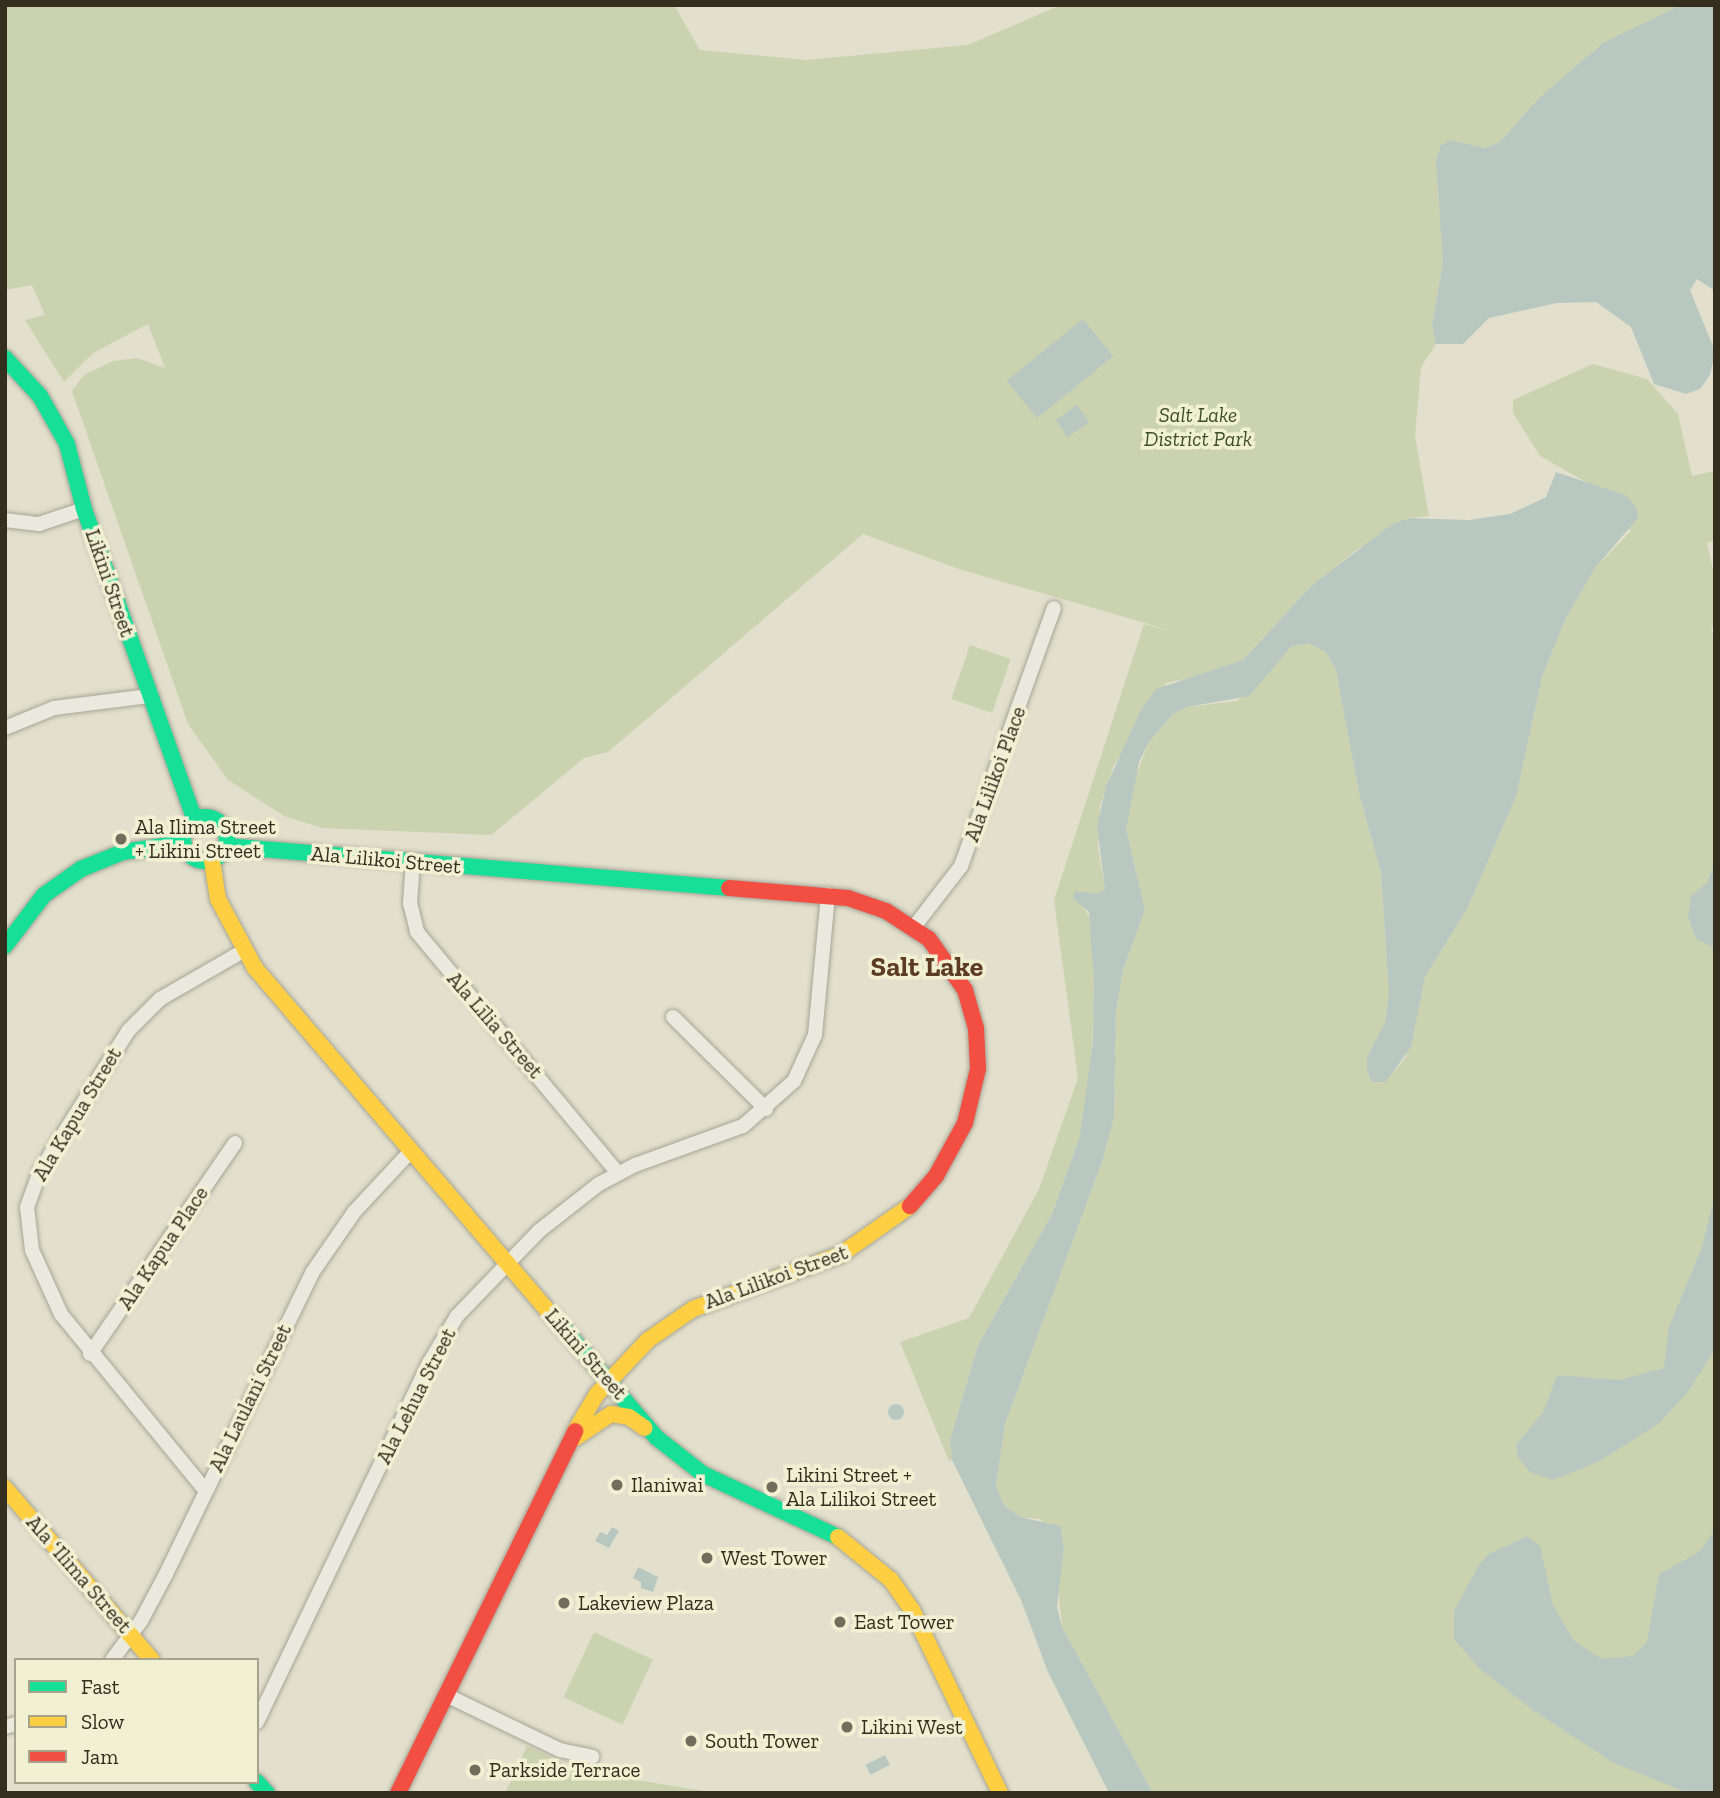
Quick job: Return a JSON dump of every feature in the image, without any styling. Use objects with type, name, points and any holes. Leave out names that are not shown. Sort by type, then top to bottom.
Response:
[{"type":"street","name":"Likini Street","points":[[5,358],[40,396],[61,431],[84,509],[195,820]]},
{"type":"street","points":[[5,520],[39,524],[84,509]]},
{"type":"street","name":"Ala Lilikoi Place","points":[[914,928],[961,866],[1054,608]]},
{"type":"street","points":[[5,728],[54,708],[149,696]]},
{"type":"street","points":[[195,820],[216,820],[226,831],[226,846],[212,861],[197,860],[183,843],[185,829],[195,820]]},
{"type":"street","points":[[5,946],[44,895],[89,864],[123,852],[183,843]]},
{"type":"street","name":"Ala Lilikoi Street","points":[[226,846],[828,895],[868,904],[914,928],[942,953],[960,980],[971,1009],[978,1048],[971,1106],[936,1176],[903,1214],[875,1236],[821,1263],[727,1292],[693,1308],[648,1340],[610,1380],[565,1445],[398,1793]]},
{"type":"street","name":"Likini Street","points":[[212,861],[218,899],[243,951],[657,1437],[703,1474],[834,1534],[891,1580],[918,1621],[1000,1793]]},
{"type":"street","name":"Ala Līlia Street","points":[[413,862],[410,903],[417,932],[618,1173]]},
{"type":"street","name":"Ala Lehua Street","points":[[259,1718],[429,1363],[457,1316],[506,1262],[561,1212],[618,1173],[724,1136],[766,1110],[794,1081],[815,1035],[828,895]]},
{"type":"street","name":"Ala Kapua Street","points":[[205,1490],[90,1354],[61,1314],[32,1250],[27,1207],[33,1187],[128,1031],[160,999],[243,951]]},
{"type":"street","points":[[673,1017],[766,1110]]},
{"type":"street","name":"Ala Kapua Place","points":[[90,1354],[235,1143]]},
{"type":"street","name":"Ala Laulani Street","points":[[114,1658],[131,1636],[318,1264],[360,1204],[411,1151]]},
{"type":"street","points":[[565,1445],[611,1414],[629,1417],[657,1437]]},
{"type":"street","name":"Ala ʻIlima Street","points":[[5,1488],[150,1658]]},
{"type":"street","points":[[446,1695],[560,1750],[592,1757]]},
{"type":"green space","name":"Salt Lake District Park","points":[[5,5],[674,5],[700,50],[806,60],[968,45],[1061,5],[1687,5],[1538,99],[1500,142],[1484,148],[1452,140],[1442,226],[1443,262],[1432,326],[1436,344],[1421,367],[1415,436],[1429,516],[1409,518],[1358,549],[1312,585],[1243,660],[1225,670],[1166,683],[1113,767],[1100,806],[1098,848],[1105,889],[1097,894],[1075,891],[1091,921],[1095,1001],[1088,1097],[1080,1136],[1052,1214],[978,1345],[950,1440],[952,1460],[949,1461],[900,1342],[969,1318],[1039,1189],[1078,1078],[1054,900],[1144,624],[1175,633],[959,569],[863,534],[608,752],[584,758],[491,835],[322,828],[284,816],[228,780],[188,724],[72,391],[84,375],[113,361],[137,358],[165,368],[148,324],[93,353],[64,382],[25,320],[45,315],[32,285],[5,290]]},
{"type":"green space","points":[[1593,364],[1647,379],[1678,414],[1692,476],[1715,471],[1715,540],[1707,543],[1715,578],[1715,626],[1711,627],[1715,644],[1715,1793],[1153,1793],[1062,1627],[1058,1587],[1064,1547],[1040,1519],[1020,1517],[1004,1505],[996,1486],[1005,1424],[1103,1159],[1114,1118],[1116,1011],[1123,970],[1145,910],[1126,829],[1131,788],[1149,742],[1173,714],[1187,707],[1237,701],[1291,647],[1308,643],[1326,652],[1336,670],[1359,793],[1381,873],[1389,994],[1385,1022],[1367,1057],[1367,1072],[1372,1082],[1386,1082],[1406,1057],[1425,977],[1467,909],[1516,797],[1542,677],[1565,620],[1595,568],[1631,531],[1593,486],[1540,456],[1513,413],[1513,400]]},
{"type":"green space","points":[[970,645],[1011,659],[992,713],[951,699]]},
{"type":"green space","points":[[594,1632],[653,1659],[622,1725],[564,1697]]},
{"type":"green space","points":[[527,1746],[580,1771],[717,1793],[505,1793]]},
{"type":"shaded area","points":[[1715,5],[1715,291],[1697,279],[1690,290],[1715,351],[1710,375],[1700,389],[1686,394],[1654,384],[1631,327],[1596,302],[1557,303],[1489,318],[1463,344],[1436,344],[1432,326],[1443,262],[1436,160],[1441,145],[1452,140],[1484,148],[1500,142],[1538,99],[1603,43],[1679,6]]},
{"type":"shaded area","points":[[1083,319],[1113,356],[1037,418],[1007,381]]},
{"type":"shaded area","points":[[1077,405],[1089,422],[1068,437],[1056,420]]},
{"type":"shaded area","points":[[1556,472],[1625,495],[1636,507],[1638,518],[1595,568],[1565,620],[1542,677],[1516,797],[1467,909],[1425,977],[1411,1047],[1386,1082],[1372,1082],[1367,1072],[1367,1057],[1385,1022],[1389,994],[1381,873],[1359,793],[1336,670],[1326,652],[1308,643],[1291,647],[1249,696],[1187,707],[1173,714],[1149,742],[1139,762],[1126,829],[1145,910],[1123,970],[1116,1011],[1114,1118],[1103,1159],[1005,1424],[996,1486],[1004,1505],[1020,1517],[1060,1526],[1064,1547],[1057,1607],[1062,1627],[1153,1793],[1109,1793],[1048,1672],[1021,1600],[952,1460],[950,1440],[978,1345],[1052,1214],[1080,1136],[1093,1040],[1094,981],[1089,912],[1073,898],[1075,891],[1097,894],[1105,889],[1097,826],[1106,786],[1141,710],[1156,689],[1243,660],[1312,585],[1391,525],[1409,518],[1469,520],[1510,514],[1546,497]]},
{"type":"shaded area","points":[[1715,862],[1715,948],[1696,939],[1688,916],[1691,896],[1707,883]]},
{"type":"shaded area","points":[[1715,1196],[1715,1349],[1688,1392],[1658,1424],[1598,1462],[1553,1480],[1530,1472],[1518,1457],[1516,1445],[1544,1411],[1557,1375],[1619,1380],[1664,1368],[1669,1327],[1702,1247]]},
{"type":"shaded area","points":[[893,1404],[899,1404],[904,1412],[902,1418],[893,1420],[888,1415],[888,1409]]},
{"type":"shaded area","points":[[612,1527],[619,1531],[609,1548],[595,1541],[600,1532],[607,1535]]},
{"type":"shaded area","points":[[1715,1530],[1715,1793],[1688,1793],[1612,1762],[1530,1708],[1479,1668],[1454,1639],[1454,1611],[1479,1565],[1489,1554],[1527,1536],[1540,1546],[1553,1605],[1574,1641],[1602,1659],[1633,1656],[1647,1642],[1659,1574],[1699,1552]]},
{"type":"shaded area","points":[[638,1567],[658,1577],[653,1592],[641,1588],[641,1582],[633,1578]]},
{"type":"shaded area","points":[[885,1755],[890,1765],[870,1775],[865,1765]]},
{"type":"traffic: fast","points":[[5,358],[40,396],[67,444],[84,509],[195,820]]},
{"type":"traffic: fast","points":[[205,817],[221,823],[227,839],[221,855],[205,861],[189,855],[183,839],[189,823],[205,817]]},
{"type":"traffic: fast","points":[[5,946],[44,895],[81,869],[123,852],[183,843]]},
{"type":"traffic: fast","points":[[226,846],[729,888]]},
{"type":"traffic: fast","points":[[551,1314],[657,1438],[703,1474],[838,1537]]},
{"type":"traffic: fast","points":[[259,1784],[267,1793]]},
{"type":"traffic: slow","points":[[212,861],[218,899],[255,968],[551,1314]]},
{"type":"traffic: slow","points":[[575,1431],[597,1394],[648,1340],[693,1309],[840,1255],[910,1206]]},
{"type":"traffic: slow","points":[[575,1438],[611,1414],[629,1417],[645,1428]]},
{"type":"traffic: slow","points":[[5,1488],[150,1658]]},
{"type":"traffic: slow","points":[[838,1537],[891,1580],[912,1610],[1000,1793]]},
{"type":"traffic: jam","points":[[729,888],[848,898],[886,911],[929,939],[965,990],[976,1028],[978,1069],[965,1123],[936,1176],[910,1206]]},
{"type":"traffic: jam","points":[[398,1793],[575,1431]]},
{"type":"place","name":"Ala Ilima Street + Likini Street","points":[[121,839]]},
{"type":"place","name":"Ilaniwai","points":[[617,1485]]},
{"type":"place","name":"Likini Street + Ala Lilikoi Street","points":[[772,1487]]},
{"type":"place","name":"West Tower","points":[[707,1558]]},
{"type":"place","name":"Lakeview Plaza","points":[[564,1603]]},
{"type":"place","name":"East Tower","points":[[840,1622]]},
{"type":"place","name":"Likini West","points":[[847,1727]]},
{"type":"place","name":"South Tower","points":[[691,1741]]},
{"type":"place","name":"Parkside Terrace","points":[[475,1770]]},
{"type":"district","name":"Salt Lake","points":[[927,967]]}]
